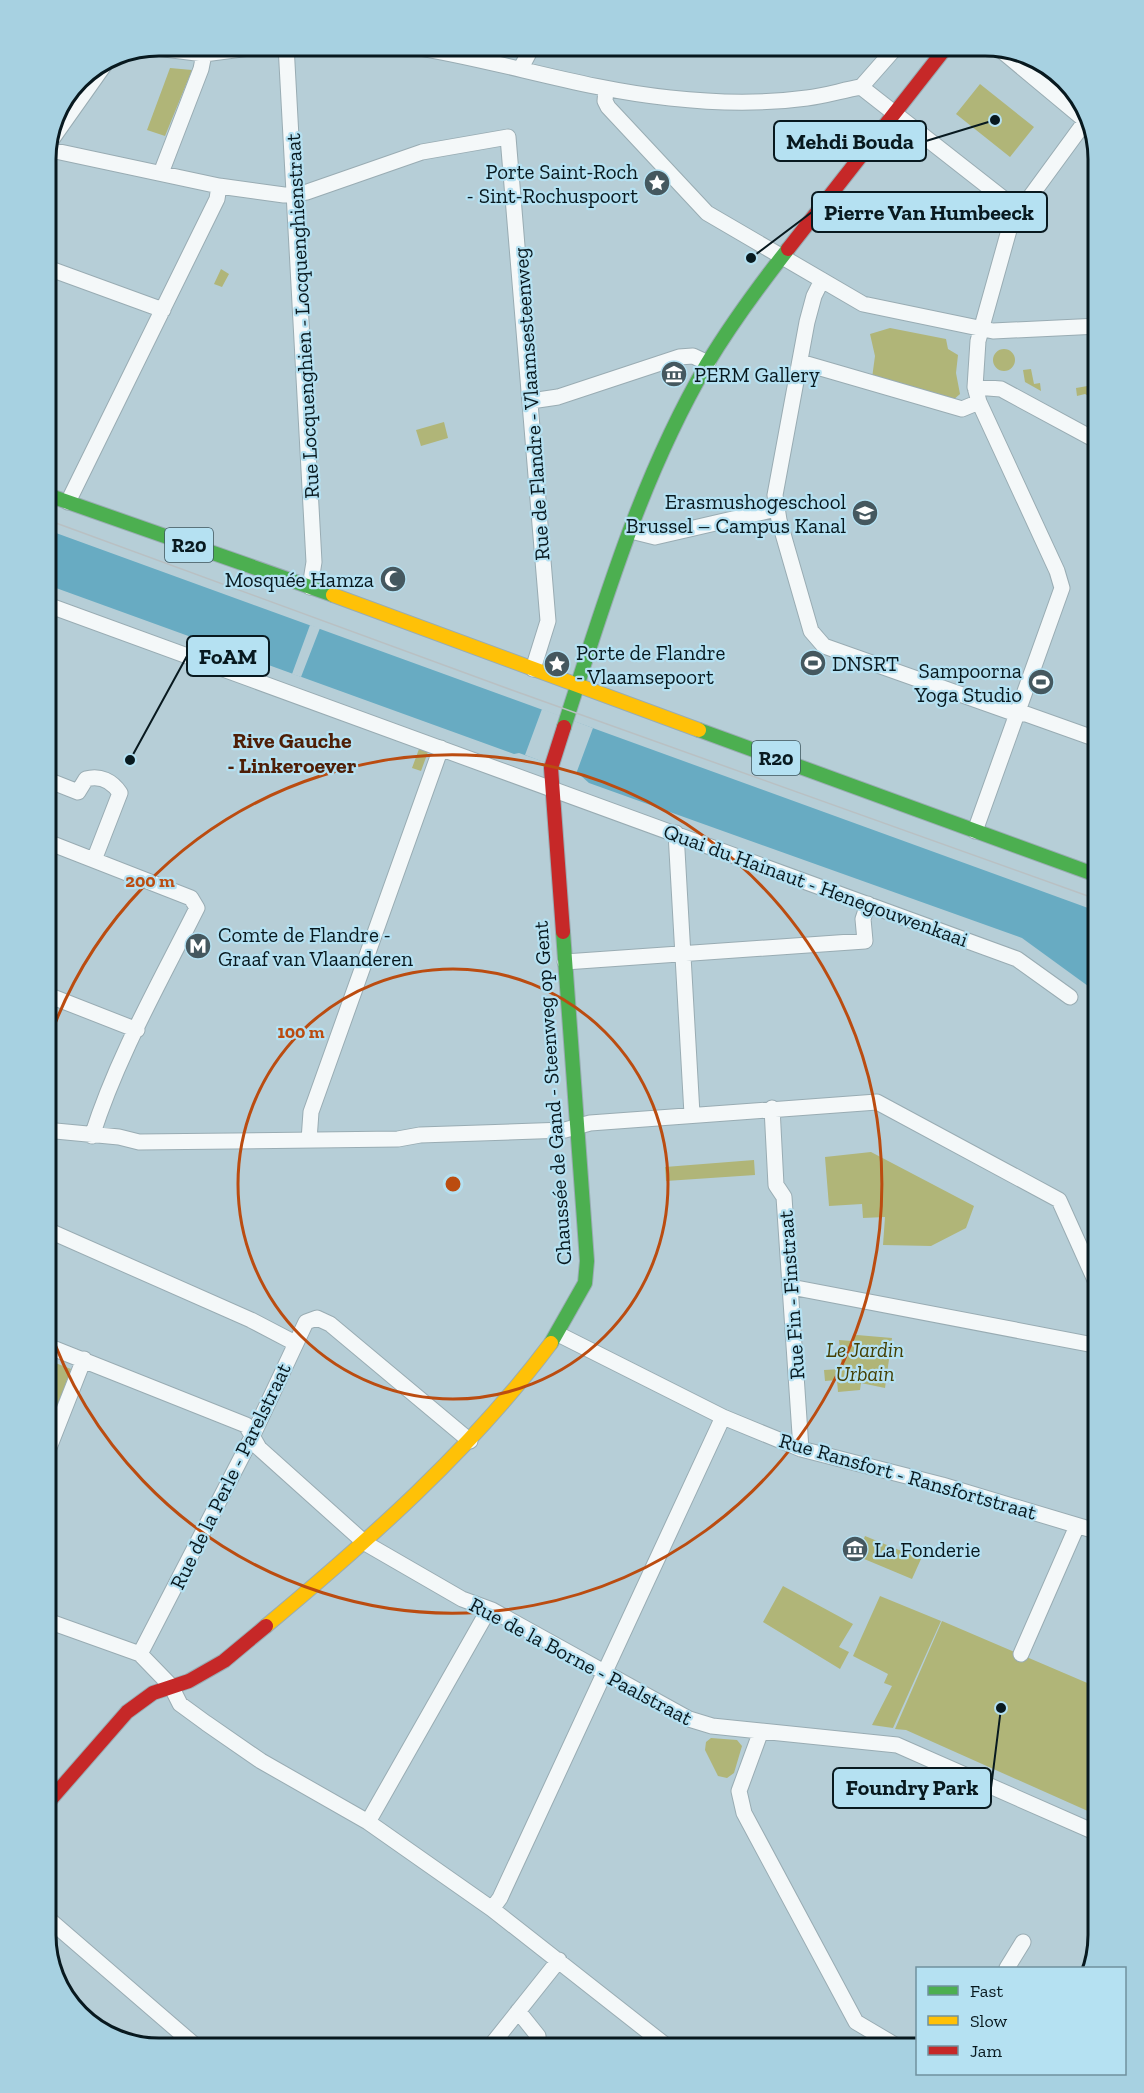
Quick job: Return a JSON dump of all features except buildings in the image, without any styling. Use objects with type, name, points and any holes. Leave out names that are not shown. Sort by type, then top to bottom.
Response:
[{"type":"street","points":[[161,173],[201,69],[204,56]]},
{"type":"street","name":"Rue Locquenghien - Locquenghienstraat","points":[[287,56],[296,194],[314,562],[310,587]]},
{"type":"street","points":[[457,56],[606,89],[672,99],[751,101],[808,98],[861,87],[888,56]]},
{"type":"street","points":[[521,69],[528,56]]},
{"type":"street","points":[[576,686],[660,454],[708,363],[782,257],[939,56]]},
{"type":"street","points":[[1013,60],[1076,108]]},
{"type":"street","points":[[61,126],[96,77]]},
{"type":"street","points":[[861,87],[1018,210]]},
{"type":"street","points":[[606,89],[605,101],[608,107],[707,213],[864,304],[993,331],[1088,327]]},
{"type":"street","points":[[975,831],[1062,584],[977,394],[978,341],[1011,223],[1018,210],[1083,125]]},
{"type":"street","name":"Rue de Flandre - Vlaamsesteenweg","points":[[296,194],[422,152],[508,136],[548,621],[533,669]]},
{"type":"street","points":[[56,152],[219,186],[284,195],[296,194]]},
{"type":"street","points":[[68,502],[217,199],[219,186]]},
{"type":"street","points":[[56,271],[163,310]]},
{"type":"street","points":[[822,280],[814,296],[775,495],[776,509],[811,631],[824,646],[1016,714],[1026,714],[1088,736]]},
{"type":"street","points":[[531,401],[558,397],[680,357],[693,356],[708,363]]},
{"type":"street","points":[[800,362],[962,409],[977,394],[1001,389],[1088,436]]},
{"type":"street","name":"R20","points":[[56,498],[310,587],[1088,872]]},
{"type":"street","points":[[631,531],[655,537],[776,509]]},
{"type":"street","name":"Quai du Hainaut - Henegouwenkaai","points":[[56,608],[1017,959],[1070,997]]},
{"type":"street","name":"Chaussée de Gand - Steenweg op Gent","points":[[56,1793],[127,1712],[153,1693],[189,1681],[224,1661],[365,1543],[470,1441],[521,1383],[558,1334],[585,1283],[587,1261],[552,765],[576,686]]},
{"type":"street","points":[[309,1140],[311,1112],[441,748]]},
{"type":"street","points":[[56,783],[78,792],[86,779],[94,777],[114,784],[120,793],[94,860]]},
{"type":"street","points":[[676,833],[692,1114]]},
{"type":"street","points":[[56,845],[191,898],[197,908],[137,1030],[92,1136]]},
{"type":"street","points":[[565,962],[865,941],[863,919],[868,904]]},
{"type":"street","points":[[56,998],[137,1030]]},
{"type":"street","points":[[56,1131],[118,1137],[139,1142],[398,1139],[420,1135],[565,1130],[578,1126],[692,1114],[877,1102],[1059,1200],[1088,1265]]},
{"type":"street","name":"Rue Fin - Finstraat","points":[[772,1108],[776,1185],[784,1197],[801,1449]]},
{"type":"street","points":[[56,1234],[251,1320],[295,1343]]},
{"type":"street","points":[[791,1287],[1088,1344]]},
{"type":"street","name":"Rue de la Perle - Parelstraat","points":[[140,1654],[252,1437],[306,1322],[317,1318],[330,1324],[470,1441]]},
{"type":"street","name":"Rue Ransfort - Ransfortstraat","points":[[558,1334],[723,1417],[801,1449],[942,1485],[1088,1529]]},
{"type":"street","name":"Rue de la Borne - Paalstraat","points":[[56,1349],[246,1425],[259,1448],[365,1543],[462,1599],[489,1609],[702,1724],[897,1745],[1088,1829]]},
{"type":"street","points":[[56,1430],[84,1359]]},
{"type":"street","points":[[492,1909],[500,1898],[642,1586],[723,1417]]},
{"type":"street","points":[[1021,1654],[1077,1526]]},
{"type":"street","points":[[368,1822],[489,1609]]},
{"type":"street","points":[[56,1624],[140,1654],[171,1686],[180,1704],[206,1724],[261,1761],[368,1822],[492,1909],[656,2038]]},
{"type":"street","points":[[761,1731],[739,1791],[744,1813],[856,2022],[883,2038]]},
{"type":"street","points":[[56,1925],[185,2037]]},
{"type":"street","points":[[1008,1967],[1023,1942]]},
{"type":"street","points":[[497,2037],[559,1960]]},
{"type":"street","points":[[518,2011],[538,2037]]},
{"type":"green space","points":[[170,68],[192,70],[165,136],[147,130]]},
{"type":"green space","points":[[980,84],[1034,127],[1010,157],[956,114]]},
{"type":"green space","points":[[221,269],[229,274],[222,287],[214,284]]},
{"type":"green space","points":[[890,328],[946,339],[948,349],[958,355],[956,373],[960,394],[952,401],[872,378],[875,356],[870,334]]},
{"type":"green space","points":[[1004,349],[1012,352],[1015,360],[1012,368],[1004,371],[996,368],[993,360],[996,352]]},
{"type":"green space","points":[[1031,369],[1034,384],[1040,383],[1041,391],[1025,382],[1023,370]]},
{"type":"green space","points":[[1088,386],[1088,396],[1077,396],[1076,388]]},
{"type":"green space","points":[[444,422],[448,438],[421,446],[416,430]]},
{"type":"green space","points":[[419,749],[428,752],[421,771],[412,768]]},
{"type":"green space","points":[[871,1152],[974,1206],[966,1228],[931,1246],[883,1245],[885,1217],[863,1218],[862,1204],[829,1206],[825,1157]]},
{"type":"green space","points":[[754,1160],[755,1175],[666,1181],[665,1167]]},
{"type":"green space","name":"Le Jardin Urbain","points":[[853,1336],[892,1338],[885,1388],[861,1383],[860,1390],[838,1392],[837,1380],[825,1381],[824,1370],[842,1369],[839,1340],[852,1341]]},
{"type":"green space","points":[[56,1363],[71,1369],[56,1410]]},
{"type":"green space","points":[[865,1536],[921,1559],[912,1579],[857,1556]]},
{"type":"green space","points":[[783,1586],[853,1624],[839,1647],[849,1652],[840,1669],[763,1622]]},
{"type":"green space","points":[[880,1596],[941,1621],[893,1728],[872,1725],[892,1686],[884,1683],[888,1674],[853,1656]]},
{"type":"green space","points":[[942,1621],[1088,1683],[1088,1811],[906,1730],[895,1729]]},
{"type":"green space","points":[[711,1738],[737,1740],[742,1746],[734,1773],[727,1778],[718,1776],[705,1750],[706,1742]]},
{"type":"water","points":[[56,533],[1088,908],[1088,986],[1022,938],[589,783],[579,774],[519,753],[514,754],[56,588]]},
{"type":"pier","points":[[310,625],[320,628],[301,677],[292,674]]},
{"type":"pier","points":[[542,709],[593,728],[576,774],[525,755]]},
{"type":"tram line","points":[[56,523],[509,689],[1088,896]]},
{"type":"traffic: fast","points":[[564,727],[609,587],[662,451],[716,349],[788,249]]},
{"type":"traffic: fast","points":[[56,498],[333,595]]},
{"type":"traffic: fast","points":[[699,730],[1088,872]]},
{"type":"traffic: fast","points":[[551,1343],[585,1283],[587,1261],[563,932]]},
{"type":"traffic: slow","points":[[333,595],[699,730]]},
{"type":"traffic: slow","points":[[266,1626],[343,1561],[417,1493],[487,1421],[551,1343]]},
{"type":"traffic: jam","points":[[788,249],[939,56]]},
{"type":"traffic: jam","points":[[563,932],[551,768],[564,727]]},
{"type":"traffic: jam","points":[[56,1793],[127,1712],[153,1693],[189,1681],[224,1661],[266,1626]]},
{"type":"place","name":"Mehdi Bouda","points":[[995,120]]},
{"type":"place","name":"Porte Saint-Roch - Sint-Rochuspoort","points":[[657,183]]},
{"type":"place","name":"Pierre Van Humbeeck","points":[[751,258]]},
{"type":"place","name":"PERM Gallery","points":[[674,374]]},
{"type":"place","name":"Erasmushogeschool Brussel – Campus Kanal","points":[[865,513]]},
{"type":"place","name":"Mosquée Hamza","points":[[393,579]]},
{"type":"place","name":"DNSRT","points":[[813,663]]},
{"type":"place","name":"Porte de Flandre - Vlaamsepoort","points":[[557,664]]},
{"type":"place","name":"Sampoorna Yoga Studio","points":[[1041,682]]},
{"type":"place","name":"FoAM","points":[[130,760]]},
{"type":"place","name":"Comte de Flandre - Graaf van Vlaanderen","points":[[198,946]]},
{"type":"place","name":"La Fonderie","points":[[855,1549]]},
{"type":"place","name":"Foundry Park","points":[[1001,1708]]},
{"type":"district","name":"Rive Gauche - Linkeroever","points":[[292,752]]}]
